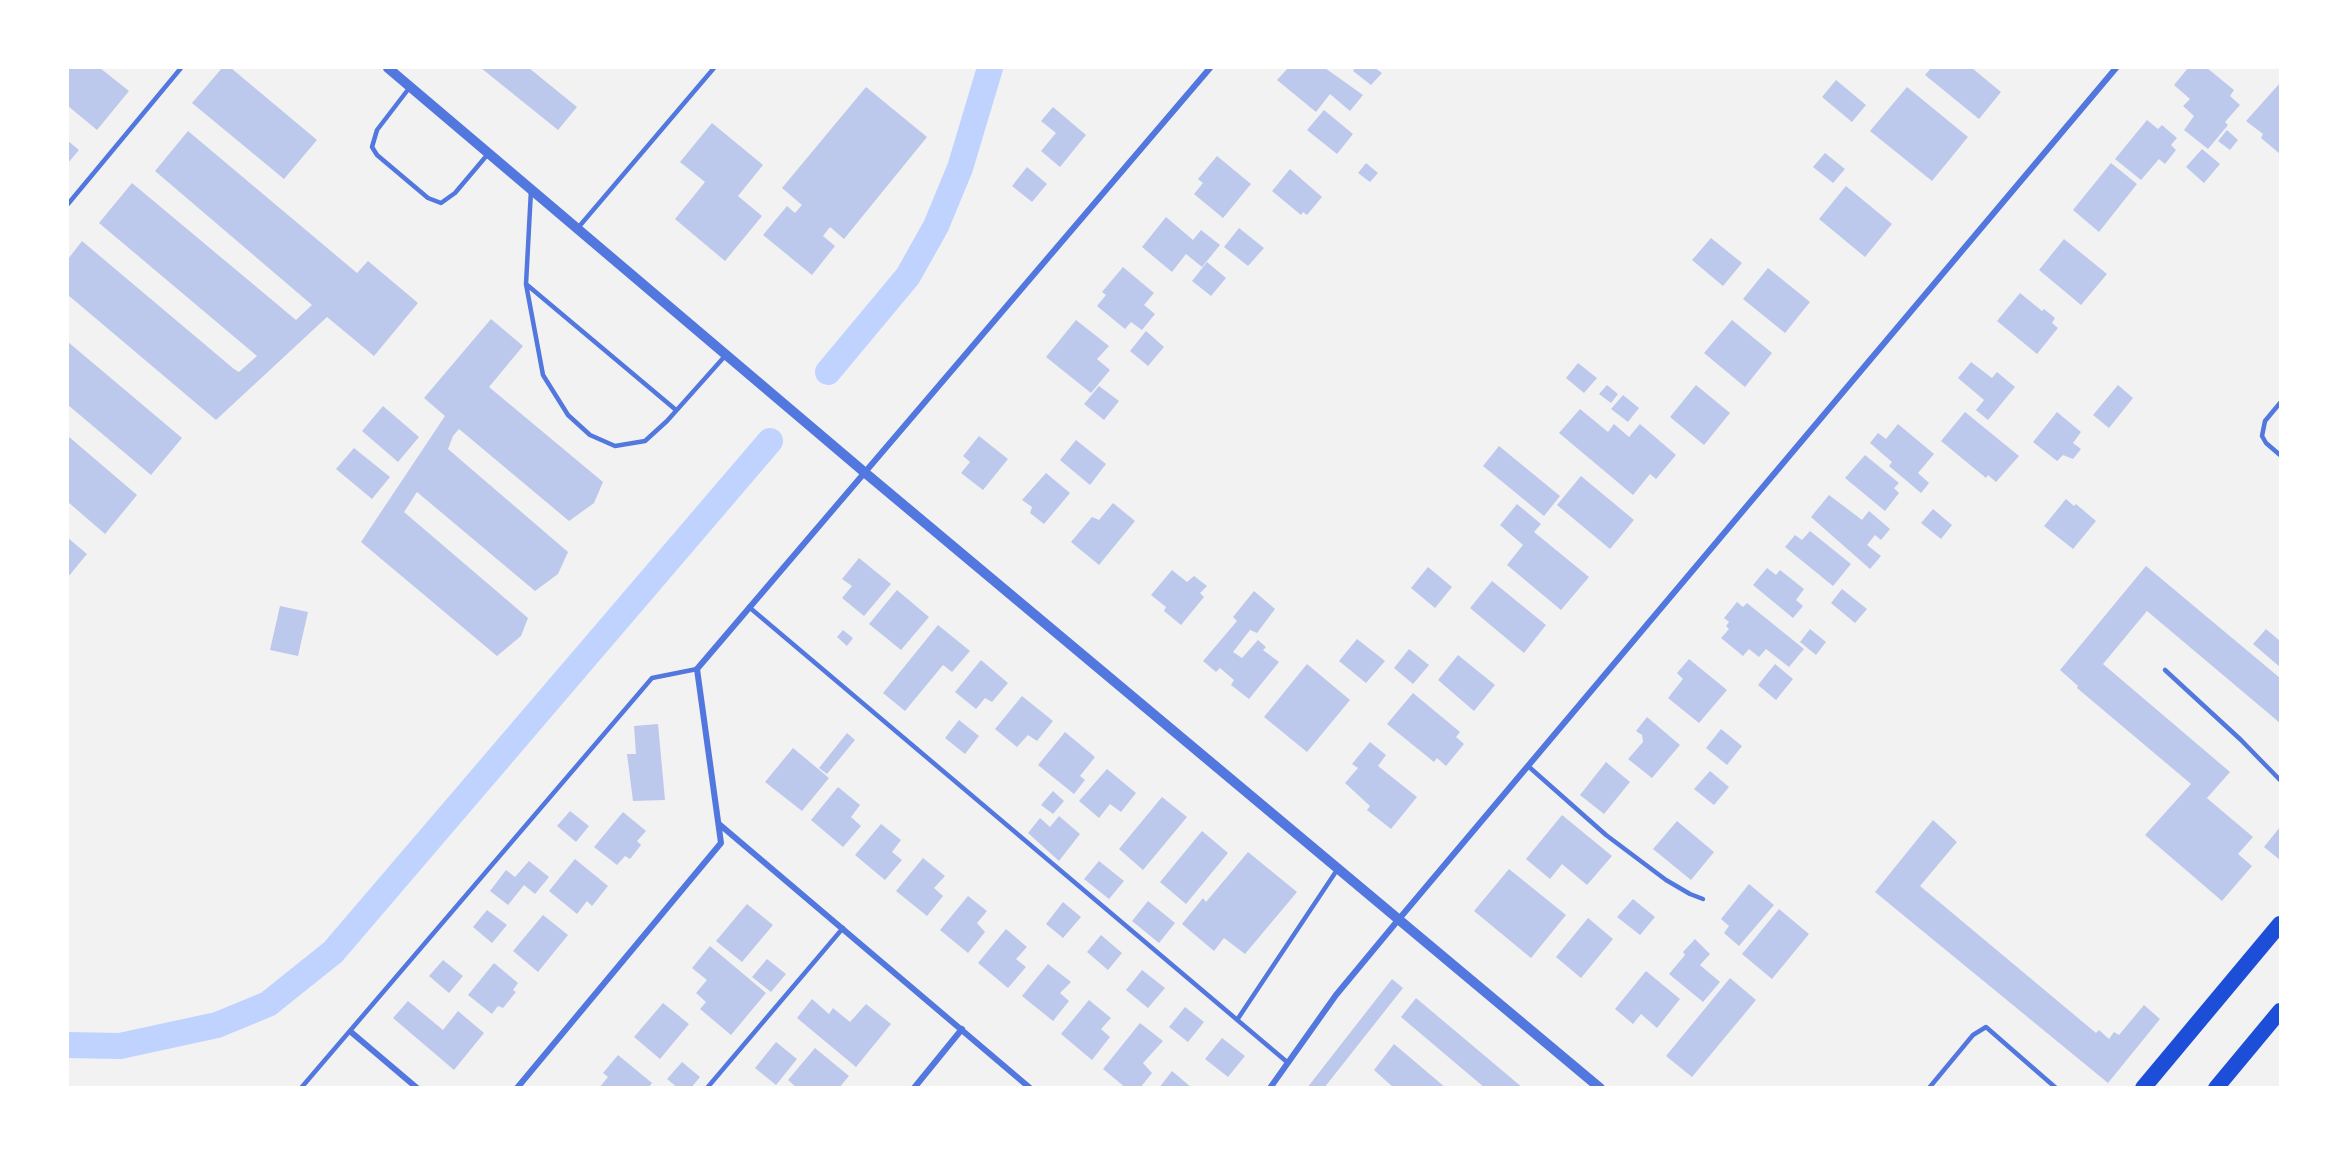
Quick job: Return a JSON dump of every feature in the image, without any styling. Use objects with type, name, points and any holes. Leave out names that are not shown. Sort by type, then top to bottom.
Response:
[{"type":"highway","points":[[2143,1088],[2280,924]]},
{"type":"highway","points":[[2216,1088],[2280,1011]]},
{"type":"street","points":[[388,68],[863,471],[1600,1088]]},
{"type":"street","points":[[517,1088],[721,843],[697,669],[863,471],[1210,68]]},
{"type":"street","points":[[1270,1088],[1336,995],[1399,919],[2116,68]]},
{"type":"street","points":[[719,824],[1030,1088]]},
{"type":"street","points":[[914,1088],[962,1029]]},
{"type":"street","points":[[351,1032],[417,1088]]},
{"type":"lane","points":[[68,204],[181,68]]},
{"type":"lane","points":[[577,229],[714,68]]},
{"type":"lane","points":[[410,87],[376,129],[372,147],[377,155],[428,198],[441,203],[455,193],[488,154]]},
{"type":"lane","points":[[531,190],[526,284],[543,375],[568,415],[590,435],[615,446],[645,441],[676,411],[726,355]]},
{"type":"lane","points":[[526,284],[676,411]]},
{"type":"lane","points":[[2280,403],[2265,421],[2262,436],[2266,443],[2280,455]]},
{"type":"lane","points":[[749,607],[1287,1062]]},
{"type":"lane","points":[[302,1088],[652,678],[697,669]]},
{"type":"lane","points":[[2165,670],[2241,740],[2280,780]]},
{"type":"lane","points":[[1528,766],[1606,835],[1666,880],[1702,899]]},
{"type":"lane","points":[[1237,1020],[1338,868]]},
{"type":"lane","points":[[707,1088],[843,928]]},
{"type":"lane","points":[[1929,1088],[1973,1035],[1986,1028],[2056,1088]]},
{"type":"building","points":[[68,68],[100,68],[129,91],[97,130],[68,106]]},
{"type":"building","points":[[222,68],[231,68],[317,140],[284,179],[192,103]]},
{"type":"building","points":[[481,68],[529,68],[577,107],[558,130]]},
{"type":"building","points":[[1288,68],[1325,68],[1363,95],[1350,111],[1330,94],[1316,112],[1277,80]]},
{"type":"building","points":[[1355,68],[1375,68],[1382,73],[1371,85],[1353,71]]},
{"type":"building","points":[[1931,68],[1972,68],[2001,92],[1979,119],[1925,75]]},
{"type":"building","points":[[2188,68],[2207,68],[2234,90],[2230,96],[2240,105],[2225,122],[2228,125],[2208,149],[2184,130],[2194,116],[2183,106],[2190,99],[2174,85]]},
{"type":"building","points":[[1836,80],[1866,105],[1852,122],[1822,97]]},
{"type":"building","points":[[2280,83],[2280,154],[2261,138],[2263,134],[2246,121]]},
{"type":"building","points":[[866,87],[927,137],[844,239],[830,227],[823,236],[835,246],[812,275],[763,235],[787,206],[795,213],[802,205],[782,188]]},
{"type":"building","points":[[1907,87],[1968,137],[1932,181],[1870,131]]},
{"type":"building","points":[[1053,107],[1086,135],[1060,167],[1041,151],[1056,133],[1041,121]]},
{"type":"building","points":[[1324,110],[1353,134],[1337,154],[1307,130]]},
{"type":"building","points":[[2147,120],[2158,129],[2162,125],[2177,138],[2171,145],[2176,150],[2165,164],[2159,159],[2141,180],[2115,159]]},
{"type":"building","points":[[712,123],[763,165],[738,196],[762,216],[725,261],[675,219],[705,182],[680,162]]},
{"type":"building","points":[[2227,130],[2238,140],[2230,150],[2218,141]]},
{"type":"building","points":[[188,131],[357,273],[368,261],[418,303],[374,356],[327,317],[216,420],[68,295],[68,259],[82,241],[234,369],[239,372],[257,356],[99,223],[132,183],[296,320],[312,305],[155,171]]},
{"type":"building","points":[[68,141],[79,150],[68,163]]},
{"type":"building","points":[[2202,149],[2220,164],[2204,183],[2186,167]]},
{"type":"building","points":[[1825,153],[1845,169],[1833,183],[1813,167]]},
{"type":"building","points":[[1217,156],[1251,184],[1223,218],[1194,194],[1203,183],[1198,179]]},
{"type":"building","points":[[1366,163],[1378,173],[1370,182],[1358,173]]},
{"type":"building","points":[[2111,163],[2137,184],[2099,232],[2073,210]]},
{"type":"building","points":[[1027,167],[1047,184],[1032,202],[1012,186]]},
{"type":"building","points":[[1290,169],[1322,197],[1307,215],[1303,212],[1301,215],[1272,191]]},
{"type":"building","points":[[1846,186],[1892,224],[1865,257],[1819,219]]},
{"type":"building","points":[[1166,217],[1193,240],[1201,230],[1220,245],[1202,267],[1186,254],[1172,272],[1142,247]]},
{"type":"building","points":[[1239,228],[1264,248],[1248,266],[1224,247]]},
{"type":"building","points":[[1711,238],[1742,263],[1723,286],[1692,260]]},
{"type":"building","points":[[2064,239],[2107,274],[2081,305],[2039,270]]},
{"type":"building","points":[[1207,262],[1226,278],[1211,296],[1192,281]]},
{"type":"building","points":[[1123,267],[1154,293],[1144,305],[1155,314],[1142,330],[1131,322],[1125,329],[1097,306],[1106,295],[1102,292]]},
{"type":"building","points":[[1768,268],[1810,302],[1785,333],[1743,299]]},
{"type":"building","points":[[2020,293],[2042,311],[2044,309],[2055,318],[2052,323],[2058,328],[2037,354],[1997,321]]},
{"type":"building","points":[[491,319],[523,346],[489,387],[603,482],[594,503],[569,521],[459,429],[453,436],[448,449],[568,552],[558,574],[535,591],[417,492],[404,512],[528,618],[521,636],[497,656],[361,542],[445,416],[424,398]]},
{"type":"building","points":[[1076,320],[1109,346],[1097,359],[1110,370],[1091,393],[1046,357]]},
{"type":"building","points":[[1732,320],[1772,353],[1745,387],[1704,353]]},
{"type":"building","points":[[1146,331],[1164,347],[1148,366],[1130,351]]},
{"type":"building","points":[[68,342],[182,438],[151,475],[68,405]]},
{"type":"building","points":[[1971,362],[1992,378],[1997,372],[2015,387],[1988,420],[1976,410],[1984,400],[1958,378]]},
{"type":"building","points":[[1578,363],[1597,378],[1584,393],[1566,378]]},
{"type":"building","points":[[1607,385],[1618,394],[1611,403],[1599,394]]},
{"type":"building","points":[[1696,385],[1730,413],[1704,445],[1670,417]]},
{"type":"building","points":[[2118,385],[2133,398],[2109,428],[2093,415]]},
{"type":"building","points":[[1099,386],[1119,401],[1104,420],[1084,404]]},
{"type":"building","points":[[1623,395],[1639,408],[1628,422],[1611,409]]},
{"type":"building","points":[[383,406],[419,437],[398,462],[362,431]]},
{"type":"building","points":[[1580,409],[1608,432],[1614,424],[1629,437],[1640,424],[1676,455],[1656,479],[1650,474],[1633,495],[1559,433]]},
{"type":"building","points":[[1965,412],[2019,456],[1996,482],[1988,475],[1986,478],[1941,441]]},
{"type":"building","points":[[2057,412],[2081,432],[2073,443],[2081,449],[2073,459],[2063,455],[2057,461],[2033,442]]},
{"type":"building","points":[[1898,424],[1934,454],[1918,473],[1929,483],[1921,493],[1889,466],[1892,462],[1870,443],[1878,433],[1886,439]]},
{"type":"building","points":[[68,436],[137,495],[105,534],[68,502]]},
{"type":"building","points":[[979,436],[1008,459],[983,490],[961,473],[970,462],[963,456]]},
{"type":"building","points":[[1076,440],[1106,464],[1090,485],[1060,460]]},
{"type":"building","points":[[1499,446],[1560,496],[1544,516],[1483,466]]},
{"type":"building","points":[[354,448],[390,477],[372,499],[336,469]]},
{"type":"building","points":[[1865,455],[1899,483],[1894,488],[1899,493],[1885,511],[1845,478]]},
{"type":"building","points":[[1046,473],[1070,493],[1044,524],[1030,513],[1032,507],[1022,500]]},
{"type":"building","points":[[1581,476],[1634,520],[1610,549],[1557,505]]},
{"type":"building","points":[[1829,495],[1862,520],[1869,511],[1890,529],[1881,540],[1875,535],[1867,545],[1881,556],[1870,569],[1811,517]]},
{"type":"building","points":[[2066,499],[2074,506],[2076,504],[2096,521],[2073,549],[2044,526]]},
{"type":"building","points":[[1113,503],[1135,521],[1099,565],[1071,542],[1092,517],[1099,520]]},
{"type":"building","points":[[1517,504],[1541,524],[1534,532],[1589,577],[1561,610],[1507,565],[1523,545],[1500,525]]},
{"type":"building","points":[[1933,509],[1952,525],[1941,539],[1921,523]]},
{"type":"building","points":[[1810,531],[1851,564],[1833,586],[1785,547],[1795,535],[1802,540]]},
{"type":"building","points":[[68,538],[87,554],[68,577]]},
{"type":"building","points":[[859,558],[891,584],[864,616],[842,598],[852,586],[842,579]]},
{"type":"building","points":[[2146,566],[2280,678],[2280,723],[2147,611],[2103,664],[2230,772],[2207,798],[2202,794],[2253,837],[2238,854],[2252,866],[2222,901],[2145,835],[2191,784],[2077,688],[2078,686],[2060,670]]},
{"type":"building","points":[[1428,567],[1452,587],[1435,608],[1411,588]]},
{"type":"building","points":[[1767,568],[1776,575],[1780,570],[1804,589],[1796,600],[1803,606],[1793,618],[1753,585]]},
{"type":"building","points":[[1172,570],[1187,582],[1194,576],[1207,586],[1200,593],[1204,597],[1181,625],[1164,611],[1166,607],[1151,595]]},
{"type":"building","points":[[1492,581],[1546,625],[1524,653],[1470,608]]},
{"type":"building","points":[[1842,589],[1867,609],[1855,623],[1831,603]]},
{"type":"building","points":[[897,590],[929,617],[901,650],[869,624]]},
{"type":"building","points":[[1254,591],[1275,609],[1257,633],[1250,630],[1233,652],[1242,658],[1258,640],[1266,647],[1263,650],[1279,662],[1249,699],[1231,685],[1234,680],[1220,668],[1216,672],[1203,661],[1237,621],[1233,617]]},
{"type":"building","points":[[1737,602],[1743,607],[1747,603],[1804,649],[1789,667],[1766,649],[1759,657],[1749,649],[1743,656],[1721,638],[1729,629],[1726,626],[1729,622],[1724,618]]},
{"type":"building","points":[[280,606],[308,612],[298,656],[270,650]]},
{"type":"building","points":[[938,625],[970,651],[952,672],[943,665],[905,711],[883,693]]},
{"type":"building","points":[[1810,629],[1826,642],[1816,655],[1800,642]]},
{"type":"building","points":[[2266,629],[2280,641],[2280,667],[2253,644]]},
{"type":"building","points":[[843,630],[853,638],[847,646],[837,637]]},
{"type":"building","points":[[1357,639],[1385,661],[1366,683],[1339,661]]},
{"type":"building","points":[[1409,649],[1429,665],[1413,684],[1394,668]]},
{"type":"building","points":[[1458,655],[1495,685],[1474,711],[1438,680]]},
{"type":"building","points":[[1689,659],[1727,690],[1699,723],[1668,698],[1683,679],[1677,673]]},
{"type":"building","points":[[981,660],[1008,683],[992,702],[985,698],[976,709],[955,692]]},
{"type":"building","points":[[1307,664],[1350,700],[1307,752],[1264,717]]},
{"type":"building","points":[[1775,664],[1793,679],[1776,700],[1758,685]]},
{"type":"building","points":[[1413,693],[1460,732],[1456,737],[1464,744],[1446,766],[1437,758],[1434,762],[1387,724]]},
{"type":"building","points":[[1022,696],[1053,721],[1037,741],[1028,735],[1017,747],[995,729]]},
{"type":"building","points":[[1647,717],[1680,745],[1652,778],[1628,759],[1643,742],[1642,735],[1636,731]]},
{"type":"building","points":[[959,720],[979,736],[965,754],[945,738]]},
{"type":"building","points":[[658,724],[665,800],[633,801],[627,754],[636,754],[634,726]]},
{"type":"building","points":[[1721,729],[1742,746],[1727,765],[1706,748]]},
{"type":"building","points":[[1065,732],[1095,757],[1080,776],[1085,780],[1074,794],[1038,765]]},
{"type":"building","points":[[847,733],[855,740],[827,774],[819,768]]},
{"type":"building","points":[[1370,742],[1386,755],[1378,766],[1417,797],[1391,829],[1367,810],[1370,806],[1345,783],[1358,768],[1352,764]]},
{"type":"building","points":[[793,748],[829,778],[802,811],[765,782]]},
{"type":"building","points":[[1606,762],[1630,782],[1604,814],[1580,795]]},
{"type":"building","points":[[1107,769],[1136,793],[1121,812],[1110,804],[1099,818],[1079,801]]},
{"type":"building","points":[[1710,771],[1729,787],[1714,805],[1694,789]]},
{"type":"building","points":[[838,787],[860,805],[851,817],[861,826],[843,847],[811,820]]},
{"type":"building","points":[[1053,791],[1064,801],[1053,814],[1041,805]]},
{"type":"building","points":[[1162,797],[1187,817],[1143,870],[1119,849]]},
{"type":"building","points":[[570,811],[589,826],[576,842],[557,826]]},
{"type":"building","points":[[623,812],[646,831],[637,841],[641,845],[630,859],[625,856],[617,865],[594,847]]},
{"type":"building","points":[[1562,815],[1612,856],[1587,885],[1562,864],[1550,879],[1526,859]]},
{"type":"building","points":[[1059,816],[1080,834],[1059,861],[1028,833],[1040,818],[1050,827]]},
{"type":"building","points":[[1933,820],[1957,842],[1920,886],[2096,1033],[2099,1030],[2109,1039],[2114,1032],[2119,1035],[2144,1005],[2160,1019],[2108,1083],[1875,892]]},
{"type":"building","points":[[1677,821],[1714,852],[1691,880],[1653,849]]},
{"type":"building","points":[[881,824],[901,840],[892,852],[902,860],[885,880],[855,855]]},
{"type":"building","points":[[2280,827],[2280,860],[2264,847]]},
{"type":"building","points":[[1202,831],[1228,853],[1186,904],[1160,882]]},
{"type":"building","points":[[1248,852],[1297,892],[1245,954],[1224,938],[1214,951],[1182,924],[1203,898],[1206,902]]},
{"type":"building","points":[[923,858],[945,876],[934,888],[943,896],[927,916],[896,891]]},
{"type":"building","points":[[575,859],[608,886],[592,906],[587,901],[577,914],[549,891]]},
{"type":"building","points":[[529,861],[549,877],[535,894],[524,885],[508,905],[490,891],[506,870],[515,877]]},
{"type":"building","points":[[1099,861],[1124,881],[1109,899],[1084,879]]},
{"type":"building","points":[[1509,869],[1566,915],[1531,958],[1474,911]]},
{"type":"building","points":[[1749,884],[1774,905],[1739,946],[1724,933],[1729,926],[1721,919]]},
{"type":"building","points":[[968,896],[987,911],[977,923],[985,932],[968,953],[940,930]]},
{"type":"building","points":[[1633,899],[1655,917],[1640,935],[1617,917]]},
{"type":"building","points":[[1148,901],[1175,923],[1159,943],[1132,921]]},
{"type":"building","points":[[1063,902],[1081,917],[1063,938],[1046,924]]},
{"type":"building","points":[[747,904],[773,925],[742,962],[716,941]]},
{"type":"building","points":[[1779,909],[1809,934],[1772,979],[1742,954]]},
{"type":"building","points":[[487,910],[507,925],[492,943],[473,927]]},
{"type":"building","points":[[543,915],[568,935],[538,972],[513,951]]},
{"type":"building","points":[[1588,918],[1613,939],[1581,978],[1556,957]]},
{"type":"building","points":[[1006,929],[1027,947],[1016,959],[1026,967],[1008,988],[978,963]]},
{"type":"building","points":[[1101,935],[1122,953],[1108,970],[1087,952]]},
{"type":"building","points":[[1695,939],[1710,954],[1700,965],[1720,982],[1703,1002],[1669,974],[1685,955],[1683,952]]},
{"type":"building","points":[[710,946],[766,993],[731,1035],[700,1009],[706,1002],[696,993],[707,980],[692,968]]},
{"type":"building","points":[[767,959],[786,974],[771,992],[752,977]]},
{"type":"building","points":[[443,960],[463,976],[449,993],[429,976]]},
{"type":"building","points":[[494,963],[518,983],[513,990],[516,992],[503,1008],[498,1006],[492,1014],[468,995]]},
{"type":"building","points":[[1048,964],[1071,982],[1060,993],[1069,1001],[1053,1021],[1022,996]]},
{"type":"building","points":[[1142,970],[1165,988],[1148,1008],[1126,990]]},
{"type":"building","points":[[1646,971],[1680,999],[1657,1028],[1641,1014],[1633,1024],[1615,1009]]},
{"type":"building","points":[[1730,978],[1756,1000],[1692,1077],[1666,1056]]},
{"type":"building","points":[[1392,979],[1403,988],[1324,1088],[1307,1088]]},
{"type":"building","points":[[1416,998],[1523,1088],[1485,1088],[1401,1017]]},
{"type":"building","points":[[812,999],[829,1014],[833,1008],[850,1022],[866,1004],[891,1024],[856,1067],[797,1018]]},
{"type":"building","points":[[1089,1000],[1111,1018],[1101,1029],[1110,1037],[1092,1060],[1061,1034]]},
{"type":"building","points":[[408,1001],[443,1030],[458,1011],[484,1033],[454,1070],[393,1018]]},
{"type":"building","points":[[663,1003],[689,1024],[660,1059],[634,1037]]},
{"type":"building","points":[[1185,1007],[1204,1022],[1188,1042],[1169,1027]]},
{"type":"building","points":[[1140,1023],[1163,1041],[1143,1063],[1152,1073],[1140,1088],[1126,1088],[1103,1069]]},
{"type":"building","points":[[1222,1038],[1245,1056],[1228,1077],[1205,1059]]},
{"type":"building","points":[[776,1042],[797,1059],[776,1085],[755,1068]]},
{"type":"building","points":[[1394,1044],[1446,1088],[1394,1088],[1374,1070]]},
{"type":"building","points":[[815,1048],[849,1076],[839,1088],[797,1088],[788,1080]]},
{"type":"building","points":[[618,1055],[652,1083],[648,1088],[599,1088],[608,1077],[603,1073]]},
{"type":"building","points":[[682,1062],[700,1077],[691,1088],[678,1088],[667,1079]]},
{"type":"building","points":[[1172,1071],[1192,1088],[1159,1088]]},
{"type":"waterway","points":[[828,372],[908,276],[936,226],[960,168],[990,68]]},
{"type":"waterway","points":[[68,1045],[120,1046],[217,1025],[268,1004],[333,952],[770,441]]}]
